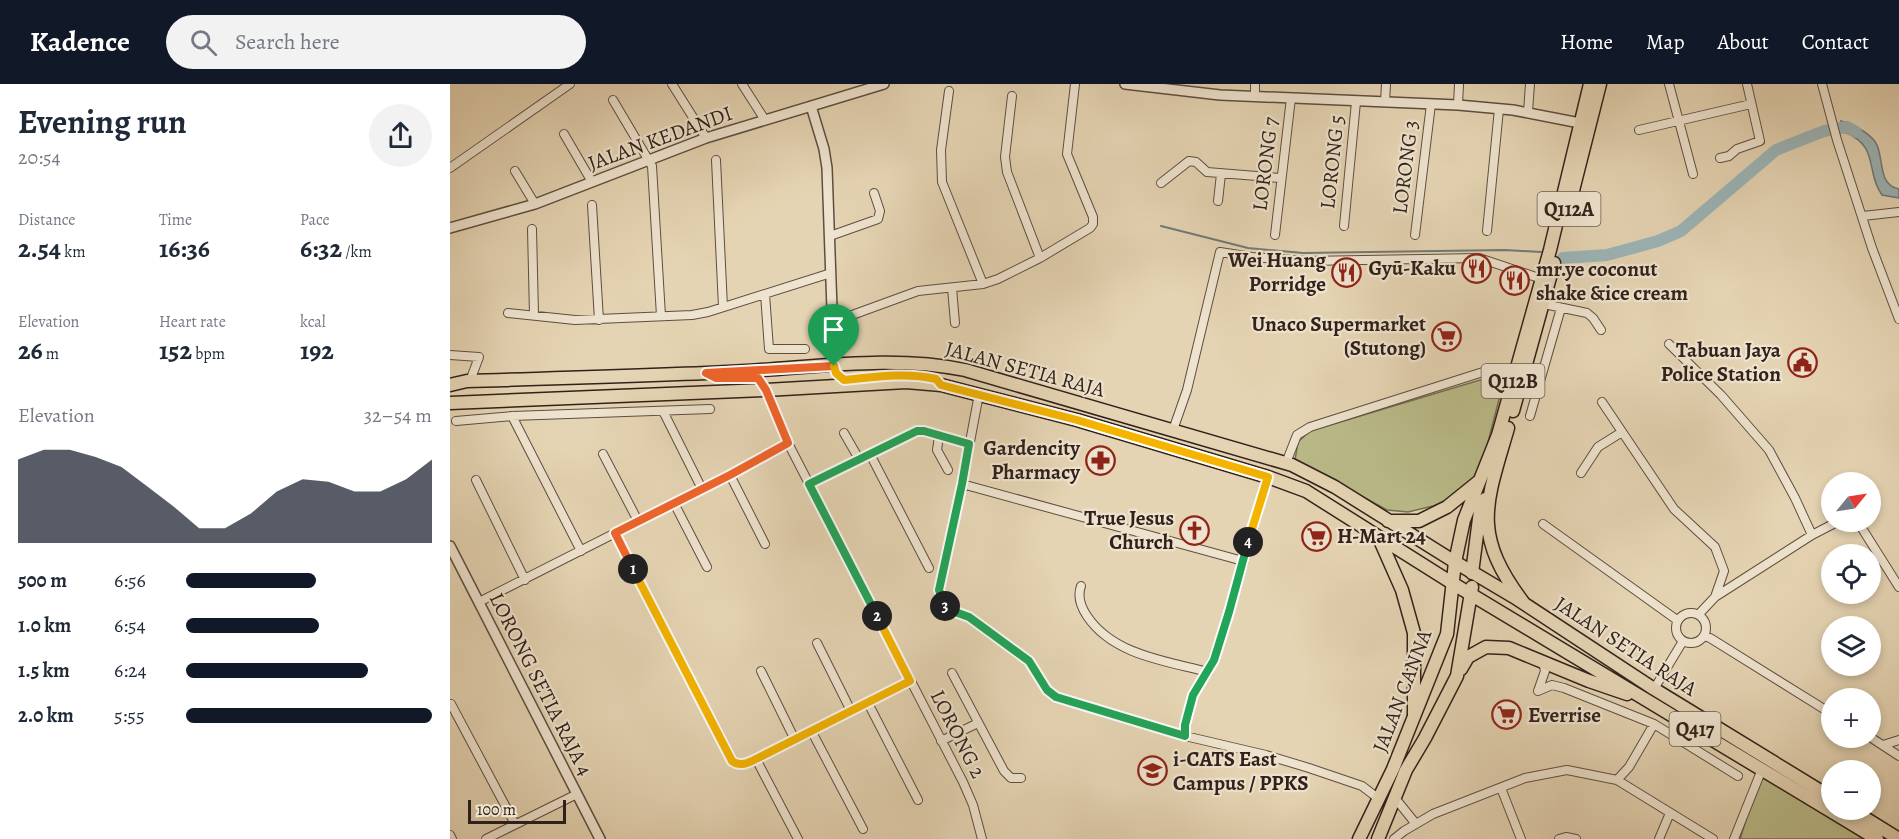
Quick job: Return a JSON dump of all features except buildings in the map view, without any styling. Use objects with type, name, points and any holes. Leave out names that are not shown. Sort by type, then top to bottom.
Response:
[{"type":"main road","points":[[1585,124],[1590,84]]},
{"type":"main road","name":"Q112A","points":[[1484,486],[1544,304],[1553,256],[1585,124],[1600,84]]},
{"type":"main road","name":"Q112B","points":[[1484,486],[1542,279],[1553,256]]},
{"type":"main road","points":[[862,364],[874,370],[930,370],[969,378],[975,383],[979,394]]},
{"type":"main road","name":"JALAN SETIA RAJA","points":[[450,383],[706,373],[862,364],[941,365],[1286,463],[1335,487],[1455,562]]},
{"type":"main road","points":[[834,366],[836,373],[844,380],[883,376],[923,376],[936,379],[941,385]]},
{"type":"main road","points":[[706,373],[716,378],[755,377],[760,380],[766,390]]},
{"type":"main road","name":"JALAN SETIA RAJA","points":[[450,403],[906,382],[941,385],[1077,420],[1268,477],[1306,491],[1452,583]]},
{"type":"main road","points":[[1173,430],[1174,444],[1208,459]]},
{"type":"main road","points":[[1388,521],[1419,521],[1484,486]]},
{"type":"main road","points":[[1472,573],[1484,486]]},
{"type":"main road","points":[[1484,486],[1487,531],[1491,544],[1507,581],[1524,603]]},
{"type":"main road","name":"JALAN CANNA","points":[[1359,839],[1414,718],[1447,634],[1455,562],[1464,520],[1484,486]]},
{"type":"main road","points":[[1379,538],[1402,590],[1414,633],[1414,718]]},
{"type":"main road","name":"Q417","points":[[1455,562],[1472,573]]},
{"type":"main road","name":"JALAN SETIA RAJA","points":[[1472,573],[1524,603],[1654,688],[1821,791]]},
{"type":"main road","name":"JALAN CANNA","points":[[1378,839],[1406,770],[1457,676],[1472,594],[1472,573]]},
{"type":"main road","name":"Q417","points":[[1452,583],[1472,594]]},
{"type":"main road","name":"JALAN SETIA RAJA","points":[[1472,594],[1877,839]]},
{"type":"main road","points":[[1457,676],[1468,657],[1486,647],[1509,648],[1589,681],[1648,701]]},
{"type":"main road","points":[[1868,820],[1899,839]]},
{"type":"street","points":[[450,168],[570,84]]},
{"type":"street","points":[[672,84],[706,138]]},
{"type":"street","points":[[742,84],[765,120]]},
{"type":"street","name":"JALAN KEDANDI","points":[[450,228],[535,204],[706,138],[884,84]]},
{"type":"street","points":[[833,322],[918,291],[983,284],[998,279],[1040,258],[1090,228],[1093,224],[1093,217],[1067,154],[1076,84]]},
{"type":"street","points":[[1125,84],[1192,88],[1255,96],[1458,105],[1528,112],[1585,124]]},
{"type":"street","points":[[1255,84],[1255,96]]},
{"type":"street","points":[[1385,102],[1386,84]]},
{"type":"street","points":[[1458,105],[1459,84]]},
{"type":"street","points":[[1528,112],[1530,84]]},
{"type":"street","points":[[1669,84],[1693,174]]},
{"type":"street","points":[[1720,158],[1760,141],[1747,84]]},
{"type":"street","points":[[1822,84],[1830,118],[1872,248],[1899,320]]},
{"type":"street","points":[[949,91],[941,150],[942,182],[983,284]]},
{"type":"street","points":[[1012,96],[1005,157],[1007,172],[1040,258]]},
{"type":"street","name":"LORONG 7","points":[[1275,236],[1291,98]]},
{"type":"street","points":[[613,100],[650,161],[653,171],[661,316]]},
{"type":"street","name":"LORONG 5","points":[[1344,226],[1356,102]]},
{"type":"street","name":"LORONG 3","points":[[1415,235],[1431,104]]},
{"type":"street","points":[[1640,130],[1679,119],[1751,104]]},
{"type":"street","points":[[811,106],[824,148],[827,168],[834,366]]},
{"type":"street","points":[[1487,231],[1499,109]]},
{"type":"street","points":[[564,134],[592,182]]},
{"type":"street","points":[[716,160],[723,307]]},
{"type":"street","points":[[1161,183],[1189,160],[1196,162],[1204,171],[1280,178]]},
{"type":"street","points":[[515,171],[535,204]]},
{"type":"street","points":[[1218,201],[1221,174]]},
{"type":"street","points":[[830,236],[878,219],[880,211],[874,193]]},
{"type":"street","points":[[592,205],[599,320]]},
{"type":"street","points":[[1863,216],[1899,212]]},
{"type":"street","points":[[532,230],[534,315]]},
{"type":"street","points":[[1173,430],[1187,390],[1220,252],[1306,261],[1479,258],[1542,279]]},
{"type":"street","points":[[508,313],[575,320],[692,315],[831,273]]},
{"type":"street","points":[[952,288],[956,323]]},
{"type":"street","points":[[765,294],[769,349],[805,349]]},
{"type":"street","points":[[1544,304],[1587,313],[1601,330]]},
{"type":"street","points":[[1530,416],[1561,308]]},
{"type":"street","points":[[1669,344],[1721,395],[1769,450],[1812,535]]},
{"type":"street","points":[[450,355],[480,357],[468,381]]},
{"type":"street","points":[[1286,463],[1296,435],[1310,427],[1483,372],[1492,372],[1513,379]]},
{"type":"street","name":"LORONG 2","points":[[766,390],[788,443],[969,794],[982,839]]},
{"type":"street","points":[[979,394],[939,590],[947,609],[969,617],[1029,661],[1047,690],[1056,697],[1181,735],[1266,755],[1327,774],[1362,786],[1379,799]]},
{"type":"street","points":[[1602,402],[1674,509],[1715,547],[1724,571],[1715,597]]},
{"type":"street","points":[[456,422],[512,416],[710,409]]},
{"type":"street","points":[[663,411],[702,489]]},
{"type":"street","points":[[512,416],[581,551]]},
{"type":"street","points":[[809,484],[917,431],[969,444]]},
{"type":"street","points":[[1581,473],[1598,447],[1622,432]]},
{"type":"street","points":[[844,433],[859,459]]},
{"type":"street","points":[[939,436],[938,450],[948,470]]},
{"type":"street","points":[[479,602],[730,475],[788,443]]},
{"type":"street","points":[[603,454],[638,521]]},
{"type":"street","points":[[870,454],[929,568]]},
{"type":"street","points":[[730,475],[765,544]]},
{"type":"street","points":[[1181,735],[1193,695],[1214,660],[1268,477]]},
{"type":"street","points":[[476,480],[525,580]]},
{"type":"street","points":[[962,484],[1243,561]]},
{"type":"street","points":[[674,503],[707,567]]},
{"type":"street","points":[[1543,524],[1677,620]]},
{"type":"street","points":[[1699,614],[1715,597],[1821,530]]},
{"type":"street","points":[[1864,532],[1899,587]]},
{"type":"street","points":[[615,533],[732,761],[742,765],[756,759],[910,681]]},
{"type":"street","name":"LORONG SETIA RAJA 4","points":[[450,546],[600,839]]},
{"type":"street","points":[[1081,586],[1079,598],[1082,609],[1098,630],[1111,640],[1164,661],[1208,672]]},
{"type":"street","points":[[1691,612],[1699,614],[1705,620],[1707,628],[1704,636],[1691,643],[1683,641],[1676,632],[1677,620],[1683,614],[1691,612]]},
{"type":"street","points":[[1704,636],[1821,708]]},
{"type":"street","points":[[1654,688],[1683,641]]},
{"type":"street","points":[[817,643],[851,711]]},
{"type":"street","points":[[1543,662],[1545,671],[1538,691],[1552,685],[1564,688],[1654,724],[1738,776]]},
{"type":"street","points":[[761,671],[795,740]]},
{"type":"street","points":[[952,673],[1004,771],[1011,778],[1021,778]]},
{"type":"street","points":[[868,703],[918,800]]},
{"type":"street","points":[[451,704],[515,824]]},
{"type":"street","points":[[941,741],[978,723]]},
{"type":"street","points":[[1617,780],[1629,767],[1654,724]]},
{"type":"street","points":[[812,732],[863,829]]},
{"type":"street","points":[[1883,745],[1899,740]]},
{"type":"street","points":[[1883,745],[1899,756]]},
{"type":"street","points":[[756,759],[798,839]]},
{"type":"street","points":[[1734,839],[1761,769]]},
{"type":"street","points":[[1394,839],[1433,814],[1525,778],[1567,770],[1617,780],[1713,839]]},
{"type":"street","points":[[1501,789],[1521,839]]},
{"type":"street","points":[[491,838],[578,794]]},
{"type":"street","points":[[1395,798],[1416,824]]},
{"type":"street","points":[[1659,839],[1670,813]]},
{"type":"street","points":[[1559,839],[1576,839]]},
{"type":"green space","points":[[1490,377],[1504,380],[1482,462],[1467,486],[1446,501],[1408,512],[1387,510],[1295,460],[1298,442],[1310,431]]},
{"type":"green space","points":[[1762,769],[1821,810],[1821,820],[1836,820],[1863,839],[1740,839]]},
{"type":"water","points":[[1841,121],[1871,137],[1877,145],[1885,178],[1892,187],[1899,189],[1899,198],[1882,195],[1863,144],[1844,132]]},
{"type":"waterway","points":[[1563,258],[1607,255],[1658,241],[1681,231],[1776,150],[1824,131],[1847,127],[1856,132]]},
{"type":"waterway","points":[[1161,226],[1248,248],[1303,253],[1505,250],[1541,252]]},
{"type":"place","name":"Gyū-Kaku","points":[[1477,268]]},
{"type":"place","name":"Wei Huang Porridge","points":[[1347,272]]},
{"type":"place","name":"mr.ye coconut shake &ice cream","points":[[1515,281]]},
{"type":"place","name":"Unaco Supermarket (Stutong)","points":[[1447,336]]},
{"type":"place","name":"Tabuan Jaya Police Station","points":[[1802,362]]},
{"type":"place","name":"Gardencity Pharmacy","points":[[1101,460]]},
{"type":"place","name":"True Jesus Church","points":[[1195,530]]},
{"type":"place","name":"H-Mart 24","points":[[1316,536]]},
{"type":"place","name":"Everrise","points":[[1507,715]]},
{"type":"place","name":"i-CATS East Campus / PPKS","points":[[1152,771]]},
{"type":"route","points":[[834,366],[836,373],[844,380],[883,376],[923,376],[936,379],[941,385],[1077,420],[1268,477],[1214,660],[1193,695],[1185,725],[1185,736],[1056,697],[1040,681],[1029,661],[969,617],[947,609],[941,600],[939,590],[969,444],[917,431],[809,484],[910,681],[747,764],[738,765],[732,761],[615,533],[788,443],[766,390],[758,378],[716,378],[706,373],[834,366]]}]
